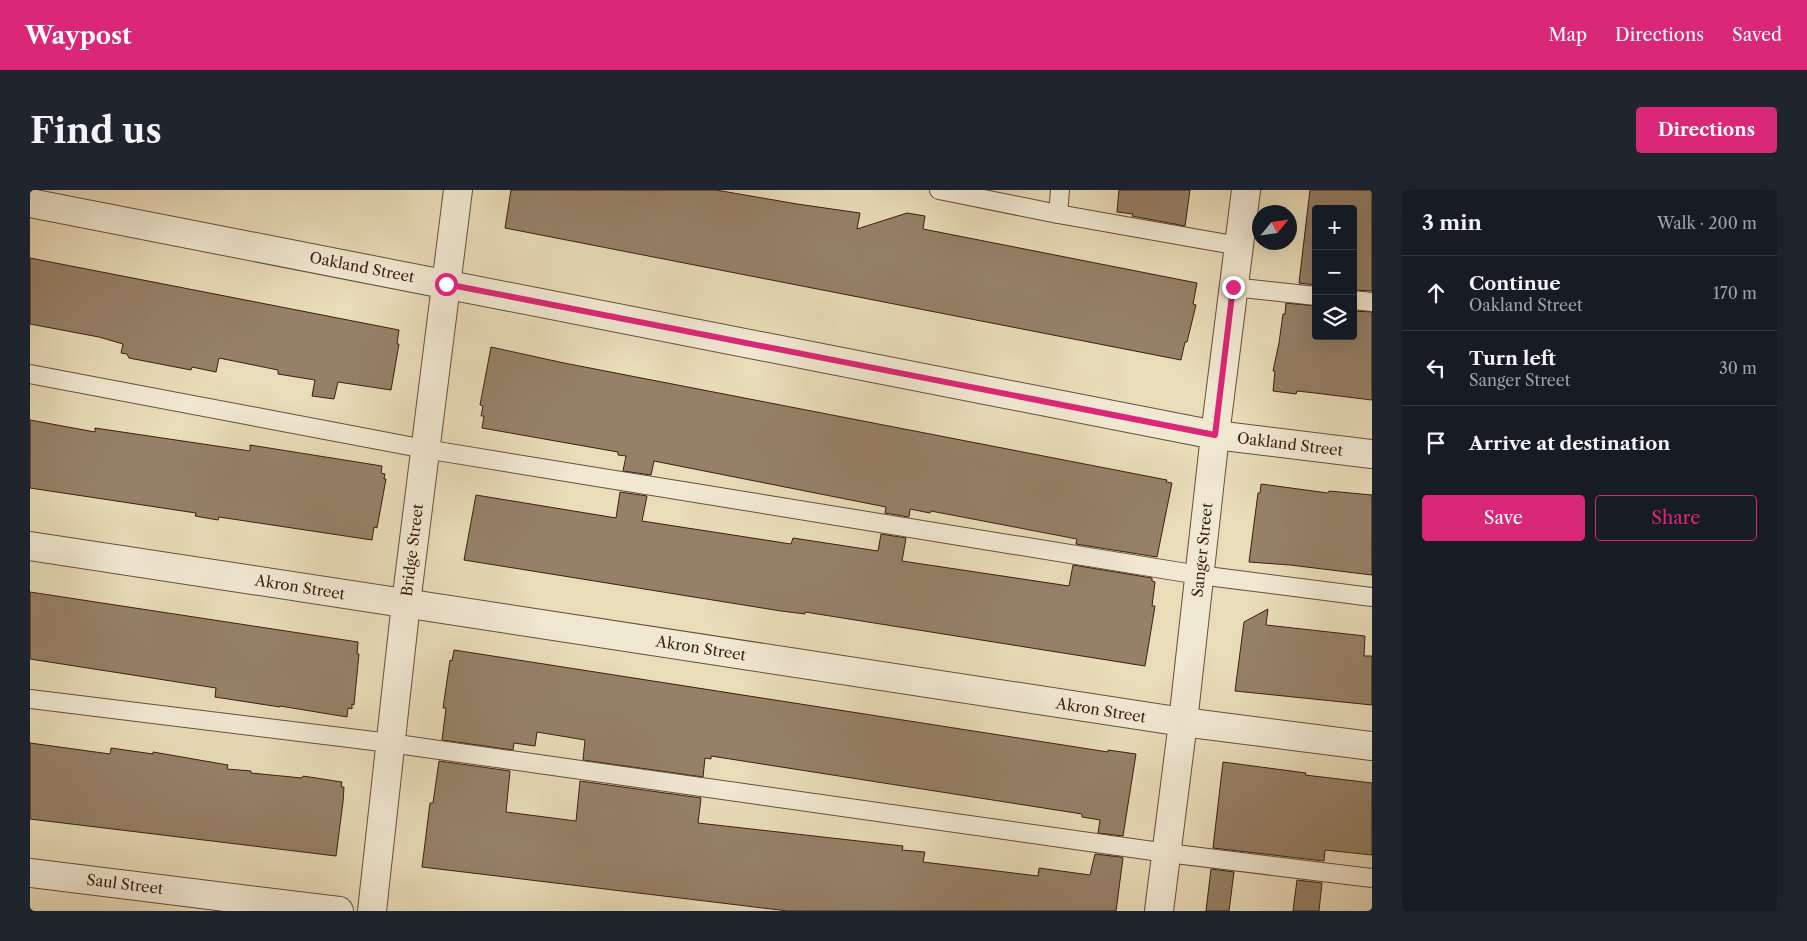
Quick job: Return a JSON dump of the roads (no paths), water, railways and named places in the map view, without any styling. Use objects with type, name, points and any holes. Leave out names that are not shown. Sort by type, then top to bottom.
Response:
[{"type":"street","name":"Bridge Street","points":[[372,911],[406,603],[458,190]]},
{"type":"street","name":"Sanger Street","points":[[1160,911],[1215,435],[1246,190]]},
{"type":"street","name":"Oakland Street","points":[[30,203],[1215,435],[1372,454]]},
{"type":"street","name":"Akron Street","points":[[30,546],[1183,722],[1372,746]]},
{"type":"street","name":"Saul Street","points":[[30,873],[339,911]]},
{"type":"lane","points":[[939,190],[1058,214],[1239,246]]},
{"type":"lane","points":[[1058,214],[1060,190]]},
{"type":"lane","points":[[1233,287],[1312,296]]},
{"type":"lane","points":[[1357,300],[1372,302]]},
{"type":"lane","points":[[30,374],[425,449],[1199,575],[1372,597]]},
{"type":"lane","points":[[30,699],[390,744],[1167,853],[1372,878]]}]
